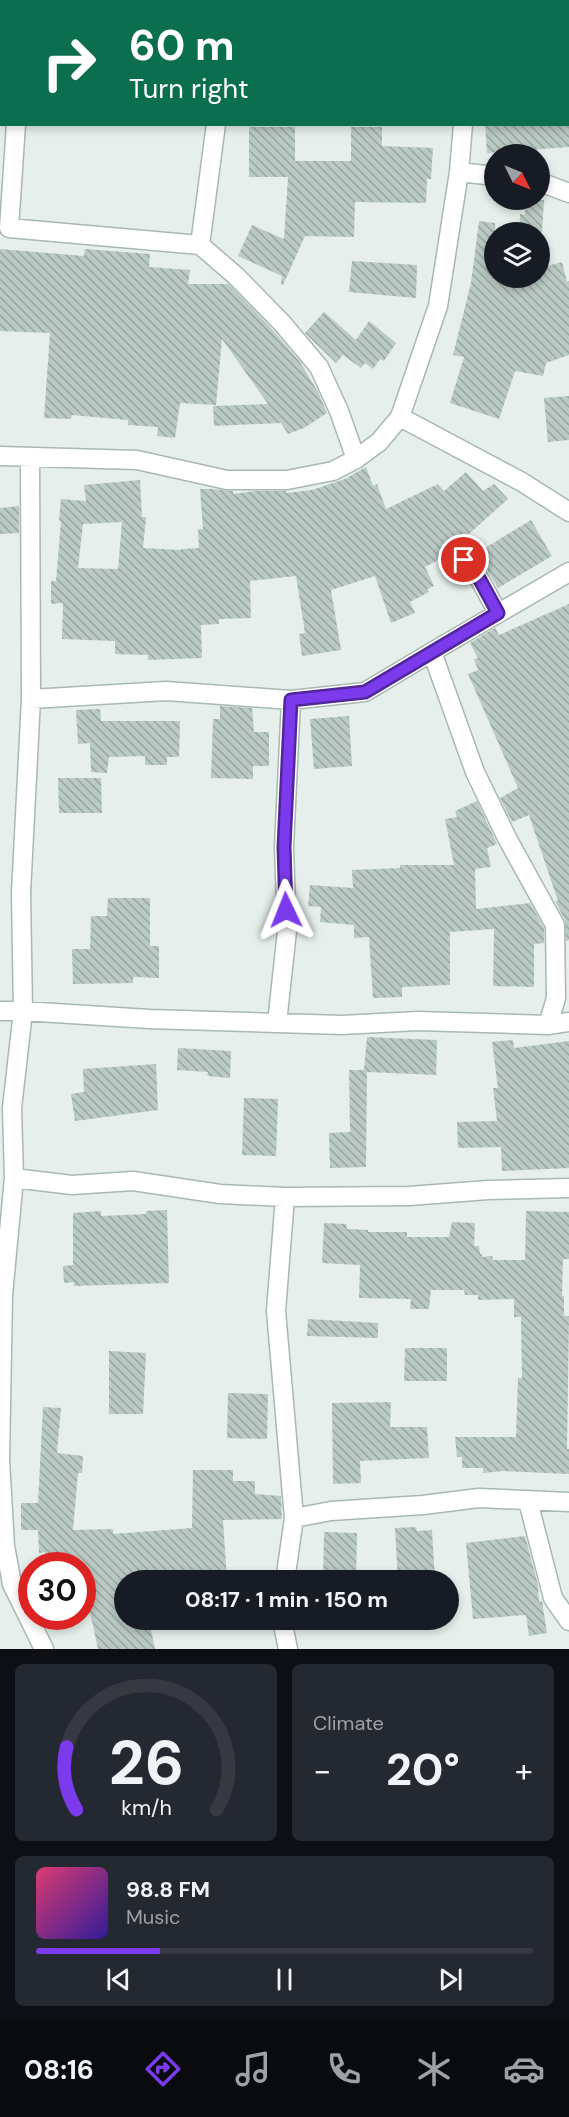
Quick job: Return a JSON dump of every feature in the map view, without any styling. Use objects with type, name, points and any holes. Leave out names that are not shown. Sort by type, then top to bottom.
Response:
[{"type":"street","points":[[16,126],[5,227],[200,245],[244,284],[282,323],[319,367],[339,411],[356,459]]},
{"type":"street","points":[[200,245],[216,126]]},
{"type":"street","points":[[0,456],[136,460],[227,480],[287,480],[333,471],[356,459],[379,442],[400,417],[438,306],[459,172],[463,126]]},
{"type":"street","points":[[459,172],[484,175]]},
{"type":"street","points":[[550,186],[569,193]]},
{"type":"street","points":[[400,417],[522,482],[569,512]]},
{"type":"street","points":[[30,457],[31,699],[21,893],[23,1011],[12,1108],[14,1178],[3,1295],[0,1460],[5,1546],[12,1584],[44,1649]]},
{"type":"street","points":[[464,560],[480,580],[498,613]]},
{"type":"street","points":[[31,699],[166,691],[291,700],[365,692],[569,572]]},
{"type":"street","points":[[432,652],[475,772],[507,838],[555,925],[556,999],[548,1025]]},
{"type":"street","points":[[277,1023],[287,931],[284,847],[291,700]]},
{"type":"street","points":[[0,1011],[149,1019],[342,1025],[418,1020],[548,1025],[569,1022]]},
{"type":"street","points":[[14,1178],[72,1185],[133,1181],[220,1194],[285,1197],[409,1196],[488,1190],[569,1188]]},
{"type":"street","points":[[285,1197],[276,1311],[294,1518],[287,1570]]},
{"type":"street","points":[[294,1518],[331,1511],[423,1505],[479,1498],[569,1502]]},
{"type":"street","points":[[528,1500],[553,1598],[569,1621]]},
{"type":"street","points":[[284,1630],[288,1649]]},
{"type":"building","points":[[485,126],[569,126],[569,147],[550,148],[550,144],[486,144]]},
{"type":"building","points":[[249,127],[295,127],[295,161],[351,161],[351,127],[382,127],[382,146],[433,148],[431,179],[427,179],[426,203],[355,202],[354,237],[305,236],[283,285],[281,284],[282,276],[238,256],[252,225],[284,239],[288,177],[249,177]]},
{"type":"building","points":[[525,210],[543,210],[543,222],[520,222],[520,214],[525,215]]},
{"type":"building","points":[[479,221],[487,222],[484,222],[484,288],[550,288],[550,265],[562,262],[567,282],[569,281],[569,355],[546,363],[543,376],[515,371],[499,419],[450,403],[464,357],[453,355],[471,283]]},
{"type":"building","points":[[0,249],[84,256],[85,249],[150,254],[149,267],[190,270],[188,284],[229,284],[300,362],[318,392],[327,413],[304,428],[288,434],[281,423],[214,426],[213,406],[268,404],[222,339],[216,405],[180,403],[175,438],[157,436],[158,427],[128,425],[128,420],[72,415],[71,419],[44,418],[50,333],[0,331]]},
{"type":"building","points":[[352,261],[417,265],[416,298],[349,292]]},
{"type":"building","points":[[324,312],[356,340],[369,321],[396,343],[384,361],[380,359],[373,369],[365,363],[361,368],[343,355],[336,363],[305,333]]},
{"type":"building","points":[[569,396],[569,440],[548,442],[544,398]]},
{"type":"building","points":[[366,467],[373,486],[377,484],[386,509],[438,484],[444,491],[466,472],[483,491],[494,484],[508,499],[442,558],[425,567],[434,586],[427,589],[429,592],[410,602],[415,613],[391,623],[375,576],[331,590],[341,650],[302,656],[299,634],[305,633],[296,576],[250,581],[251,618],[219,619],[219,624],[201,625],[202,658],[148,660],[148,655],[115,654],[115,641],[62,639],[63,603],[51,604],[51,581],[56,581],[61,499],[86,501],[84,485],[140,480],[142,517],[146,517],[143,548],[181,550],[199,548],[198,529],[203,529],[200,489],[233,491],[233,494],[255,491],[286,491],[286,493],[312,490],[345,479]],"holes":[[[122,522],[118,569],[78,568],[83,524]]]},
{"type":"building","points":[[19,506],[19,533],[0,534],[0,508]]},
{"type":"building","points":[[531,520],[552,556],[498,588],[477,553]]},
{"type":"building","points":[[569,604],[569,940],[566,941],[565,920],[555,901],[558,901],[529,815],[512,822],[500,798],[518,788],[468,674],[478,670],[474,659],[478,658],[470,643],[495,628],[499,635]]},
{"type":"building","points":[[220,706],[252,708],[254,732],[269,732],[269,766],[253,766],[253,779],[211,778],[213,719],[220,719]]},
{"type":"building","points":[[100,709],[101,721],[180,721],[179,757],[167,757],[167,765],[145,765],[145,756],[109,757],[107,773],[91,772],[90,743],[78,744],[76,710]]},
{"type":"building","points":[[349,716],[352,766],[314,769],[310,719]]},
{"type":"building","points":[[58,778],[101,778],[102,813],[59,813]]},
{"type":"building","points":[[477,801],[497,844],[487,848],[491,867],[475,869],[476,909],[530,903],[544,928],[544,943],[534,944],[534,987],[493,986],[494,929],[450,932],[450,985],[402,987],[402,997],[373,998],[369,937],[354,938],[354,925],[320,922],[321,907],[308,906],[310,885],[353,888],[352,870],[400,868],[400,865],[454,865],[445,819],[457,817],[455,811]]},
{"type":"building","points":[[108,898],[150,898],[150,946],[159,946],[159,978],[133,977],[133,983],[73,984],[72,949],[90,949],[91,916],[107,916]]},
{"type":"building","points":[[367,1037],[437,1040],[436,1075],[367,1072],[366,1167],[330,1168],[329,1133],[350,1132],[349,1070],[364,1070]]},
{"type":"building","points":[[513,1040],[514,1048],[569,1041],[569,1168],[502,1171],[501,1147],[458,1148],[457,1122],[497,1121],[493,1088],[498,1088],[492,1042]]},
{"type":"building","points":[[178,1048],[231,1051],[230,1078],[207,1076],[208,1072],[177,1070]]},
{"type":"building","points":[[156,1064],[158,1110],[75,1121],[71,1094],[84,1092],[83,1069]]},
{"type":"building","points":[[244,1098],[278,1099],[276,1156],[242,1155]]},
{"type":"building","points":[[167,1210],[169,1283],[74,1286],[74,1282],[64,1283],[63,1266],[73,1265],[73,1213],[101,1211],[101,1216],[146,1214],[146,1211]]},
{"type":"building","points":[[526,1211],[569,1212],[569,1259],[563,1259],[562,1296],[564,1296],[564,1316],[569,1316],[567,1449],[569,1449],[569,1474],[503,1471],[483,1473],[483,1468],[462,1468],[462,1457],[457,1457],[455,1437],[516,1437],[518,1378],[522,1378],[521,1317],[514,1317],[514,1299],[478,1300],[478,1295],[465,1295],[464,1290],[431,1290],[429,1309],[410,1309],[411,1299],[359,1298],[360,1265],[322,1263],[324,1223],[346,1224],[347,1229],[368,1230],[368,1232],[407,1232],[407,1237],[449,1237],[452,1222],[475,1223],[474,1246],[479,1246],[482,1257],[492,1256],[493,1260],[525,1260]]},
{"type":"building","points":[[308,1319],[378,1323],[378,1338],[307,1336]]},
{"type":"building","points":[[405,1348],[447,1348],[447,1381],[404,1381]]},
{"type":"building","points":[[109,1351],[146,1353],[143,1414],[109,1414]]},
{"type":"building","points":[[228,1393],[268,1394],[267,1439],[227,1438]]},
{"type":"building","points":[[391,1402],[390,1427],[427,1427],[429,1458],[360,1461],[361,1483],[333,1484],[332,1403]]},
{"type":"building","points":[[43,1407],[61,1408],[57,1453],[83,1456],[82,1473],[78,1473],[73,1530],[113,1529],[113,1534],[192,1528],[193,1470],[233,1470],[233,1481],[255,1481],[255,1494],[281,1496],[282,1519],[223,1520],[226,1570],[114,1570],[114,1630],[151,1630],[155,1649],[98,1649],[94,1630],[96,1630],[96,1552],[39,1552],[38,1530],[21,1530],[21,1503],[38,1503]]},
{"type":"building","points":[[416,1527],[417,1531],[432,1530],[434,1570],[397,1570],[395,1528]]},
{"type":"building","points":[[324,1532],[357,1533],[356,1570],[323,1570]]},
{"type":"building","points":[[525,1536],[538,1585],[539,1602],[542,1601],[547,1633],[529,1636],[526,1615],[473,1619],[466,1543]]},
{"type":"route","points":[[286,910],[284,847],[291,700],[365,692],[498,613],[480,580],[464,560]]}]
